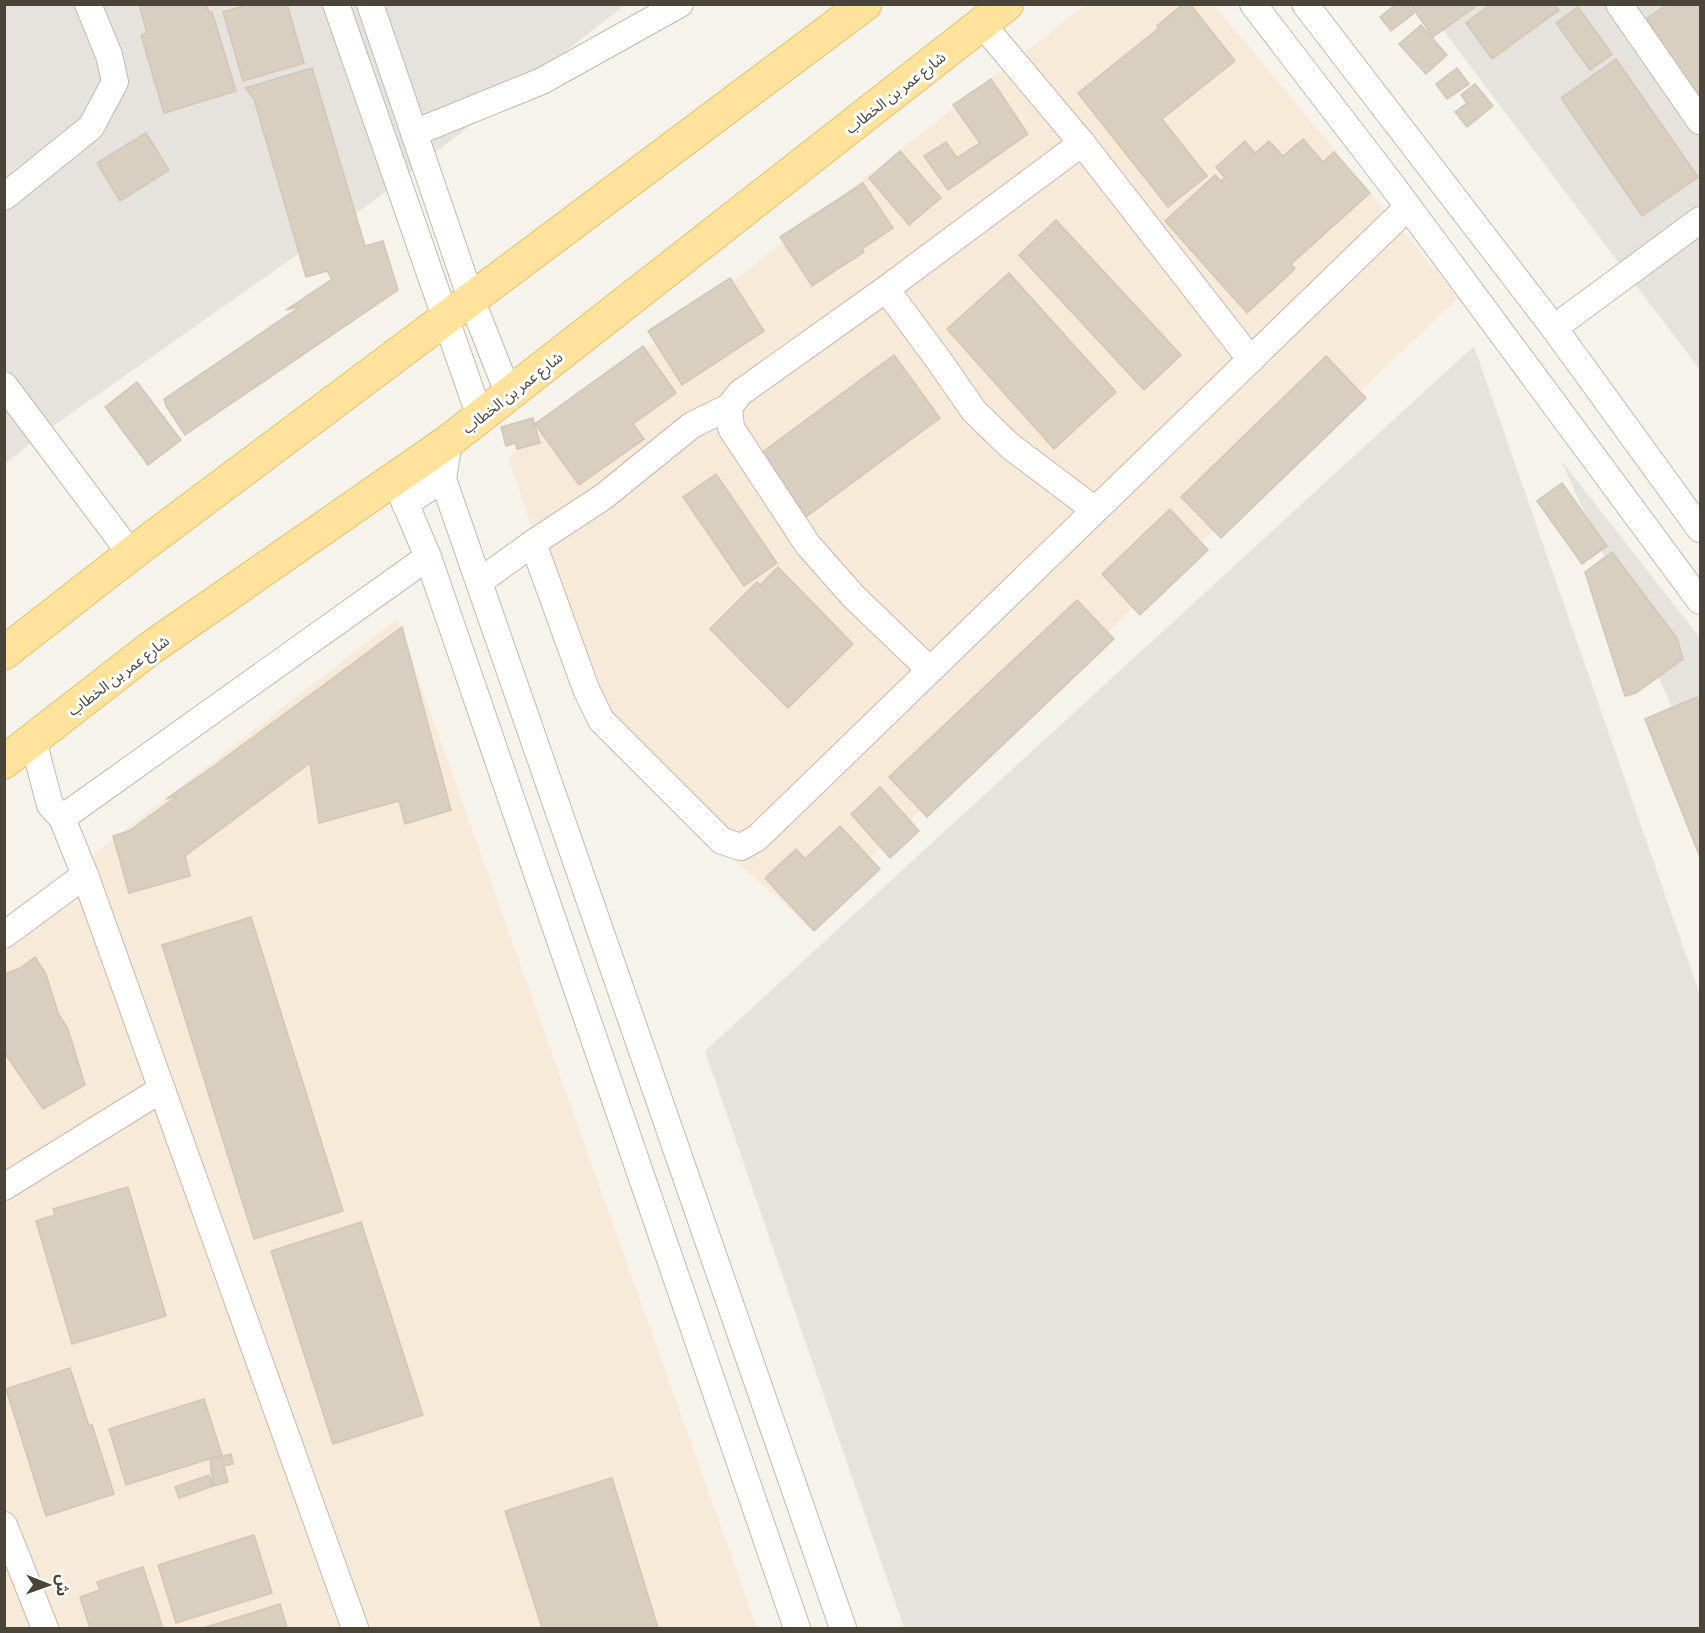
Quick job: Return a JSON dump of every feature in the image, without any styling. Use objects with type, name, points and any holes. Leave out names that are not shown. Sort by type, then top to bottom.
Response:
[{"type":"main road","points":[[4,653],[131,554],[865,4]]},
{"type":"main road","name":"شارع عمر بن الخطاب","points":[[4,762],[152,647],[400,491],[449,441],[1007,4]]},
{"type":"street","points":[[4,197],[91,127],[115,82],[109,55],[88,4]]},
{"type":"street","points":[[336,4],[480,417]]},
{"type":"street","points":[[370,4],[471,299],[509,395]]},
{"type":"street","points":[[414,133],[542,81],[680,4]]},
{"type":"street","points":[[1253,4],[1408,207],[1701,601]]},
{"type":"street","points":[[1305,4],[1554,328],[1698,522]]},
{"type":"street","points":[[1619,4],[1701,120]]},
{"type":"street","points":[[982,24],[1082,143],[1251,360]]},
{"type":"street","points":[[479,582],[603,497],[692,425],[729,407],[740,393],[886,289],[1082,143]]},
{"type":"street","points":[[533,543],[586,689],[601,720],[722,841],[741,847],[757,838],[1408,207]]},
{"type":"street","points":[[1554,328],[1701,220]]},
{"type":"street","points":[[886,289],[974,411],[1010,446],[1095,510]]},
{"type":"street","points":[[4,385],[131,554]]},
{"type":"street","points":[[729,407],[731,428],[808,545],[853,596],[930,670]]},
{"type":"street","points":[[449,441],[443,479],[843,1629]]},
{"type":"street","points":[[443,479],[400,491],[428,557],[797,1629]]},
{"type":"street","points":[[62,818],[428,557]]},
{"type":"street","points":[[33,740],[51,805],[62,818],[86,875],[355,1629]]},
{"type":"street","points":[[4,935],[86,875]]},
{"type":"street","points":[[4,1187],[162,1089]]},
{"type":"street","points":[[4,1525],[45,1629]]},
{"type":"shaded area","points":[[5,5],[625,5],[372,202],[42,434],[5,464]]},
{"type":"shaded area","points":[[1085,5],[1214,5],[1458,298],[804,921],[611,752],[508,458]]},
{"type":"shaded area","points":[[1424,5],[1700,5],[1700,370]]},
{"type":"shaded area","points":[[1474,346],[1700,995],[1700,1628],[904,1628],[705,1051]]},
{"type":"shaded area","points":[[1561,460],[1700,638],[1700,770]]},
{"type":"shaded area","points":[[397,619],[757,1628],[5,1628],[5,923]]},
{"type":"building","points":[[139,4],[206,4],[209,13],[212,12],[236,91],[164,113],[141,35],[147,33]]},
{"type":"building","points":[[250,4],[287,4],[304,63],[243,81],[223,12]]},
{"type":"building","points":[[1183,4],[1190,4],[1235,61],[1162,119],[1207,176],[1168,207],[1078,93],[1159,28],[1157,26]]},
{"type":"building","points":[[1396,4],[1407,4],[1414,13],[1391,31],[1380,17]]},
{"type":"building","points":[[1410,4],[1479,4],[1433,37]]},
{"type":"building","points":[[1491,4],[1554,4],[1559,10],[1492,59],[1466,23]]},
{"type":"building","points":[[1668,4],[1700,4],[1700,102],[1646,19]]},
{"type":"building","points":[[1578,7],[1612,54],[1590,70],[1556,23]]},
{"type":"building","points":[[1421,25],[1447,55],[1426,74],[1399,44]]},
{"type":"building","points":[[1616,59],[1698,177],[1642,216],[1561,98]]},
{"type":"building","points":[[312,68],[365,246],[383,241],[398,290],[185,435],[164,399],[301,306],[286,310],[332,279],[327,271],[306,277],[254,99],[245,88]]},
{"type":"building","points":[[1457,68],[1469,84],[1447,99],[1436,84]]},
{"type":"building","points":[[991,79],[1028,134],[948,190],[924,156],[946,142],[957,158],[980,143],[953,105]]},
{"type":"building","points":[[1475,84],[1493,106],[1467,127],[1455,112],[1467,103],[1461,95]]},
{"type":"building","points":[[146,133],[169,170],[120,201],[97,163]]},
{"type":"building","points":[[1303,139],[1323,162],[1334,152],[1370,193],[1291,264],[1295,269],[1247,313],[1165,221],[1215,175],[1221,181],[1225,178],[1216,167],[1245,141],[1255,153],[1269,141],[1283,156]]},
{"type":"building","points":[[900,151],[941,198],[909,225],[869,178]]},
{"type":"building","points":[[863,183],[893,228],[862,249],[864,252],[812,286],[780,237]]},
{"type":"building","points":[[1056,220],[1181,355],[1144,390],[1019,255]]},
{"type":"building","points":[[1009,273],[1116,392],[1054,449],[947,329]]},
{"type":"building","points":[[730,278],[764,331],[682,385],[648,331]]},
{"type":"building","points":[[643,346],[676,393],[633,424],[644,439],[579,485],[535,424]]},
{"type":"building","points":[[894,355],[940,418],[799,522],[753,459]]},
{"type":"building","points":[[1326,356],[1366,398],[1221,538],[1181,497]]},
{"type":"building","points":[[137,382],[181,440],[148,465],[105,407]]},
{"type":"building","points":[[533,418],[540,443],[517,449],[515,443],[506,446],[501,427]]},
{"type":"building","points":[[716,474],[777,563],[744,586],[683,497]]},
{"type":"building","points":[[1562,483],[1607,546],[1582,564],[1537,501]]},
{"type":"building","points":[[1170,509],[1208,550],[1140,615],[1102,574]]},
{"type":"building","points":[[1612,552],[1677,638],[1683,659],[1636,693],[1625,696],[1585,572]]},
{"type":"building","points":[[778,567],[853,644],[788,708],[710,629],[757,582],[760,585]]},
{"type":"building","points":[[1077,600],[1114,639],[927,817],[889,777]]},
{"type":"building","points":[[402,627],[451,810],[405,824],[399,801],[319,823],[310,763],[185,856],[190,876],[129,893],[113,836],[129,831],[177,796],[166,799]]},
{"type":"building","points":[[1697,697],[1700,706],[1700,857],[1645,719]]},
{"type":"building","points":[[880,787],[919,831],[890,858],[851,814]]},
{"type":"building","points":[[840,826],[880,869],[814,931],[765,878],[796,849],[805,859]]},
{"type":"building","points":[[251,917],[343,1211],[254,1239],[162,945]]},
{"type":"building","points":[[35,957],[46,974],[58,1013],[68,1029],[85,1085],[43,1109],[4,1052],[4,974],[20,968]]},
{"type":"building","points":[[128,1187],[166,1316],[72,1344],[36,1221],[55,1215],[53,1209]]},
{"type":"building","points":[[361,1222],[423,1415],[333,1444],[271,1251]]},
{"type":"building","points":[[70,1368],[89,1426],[92,1425],[114,1494],[46,1516],[6,1389]]},
{"type":"building","points":[[204,1399],[222,1455],[126,1485],[109,1429]]},
{"type":"building","points":[[231,1454],[233,1464],[224,1466],[228,1482],[213,1486],[210,1459]]},
{"type":"building","points":[[209,1475],[213,1486],[179,1498],[175,1487]]},
{"type":"building","points":[[612,1478],[658,1628],[542,1628],[505,1511]]},
{"type":"building","points":[[254,1535],[272,1593],[176,1623],[158,1565]]},
{"type":"building","points":[[143,1567],[163,1628],[90,1628],[80,1597],[100,1590],[97,1582]]},
{"type":"building","points":[[280,1604],[287,1628],[203,1628]]}]
